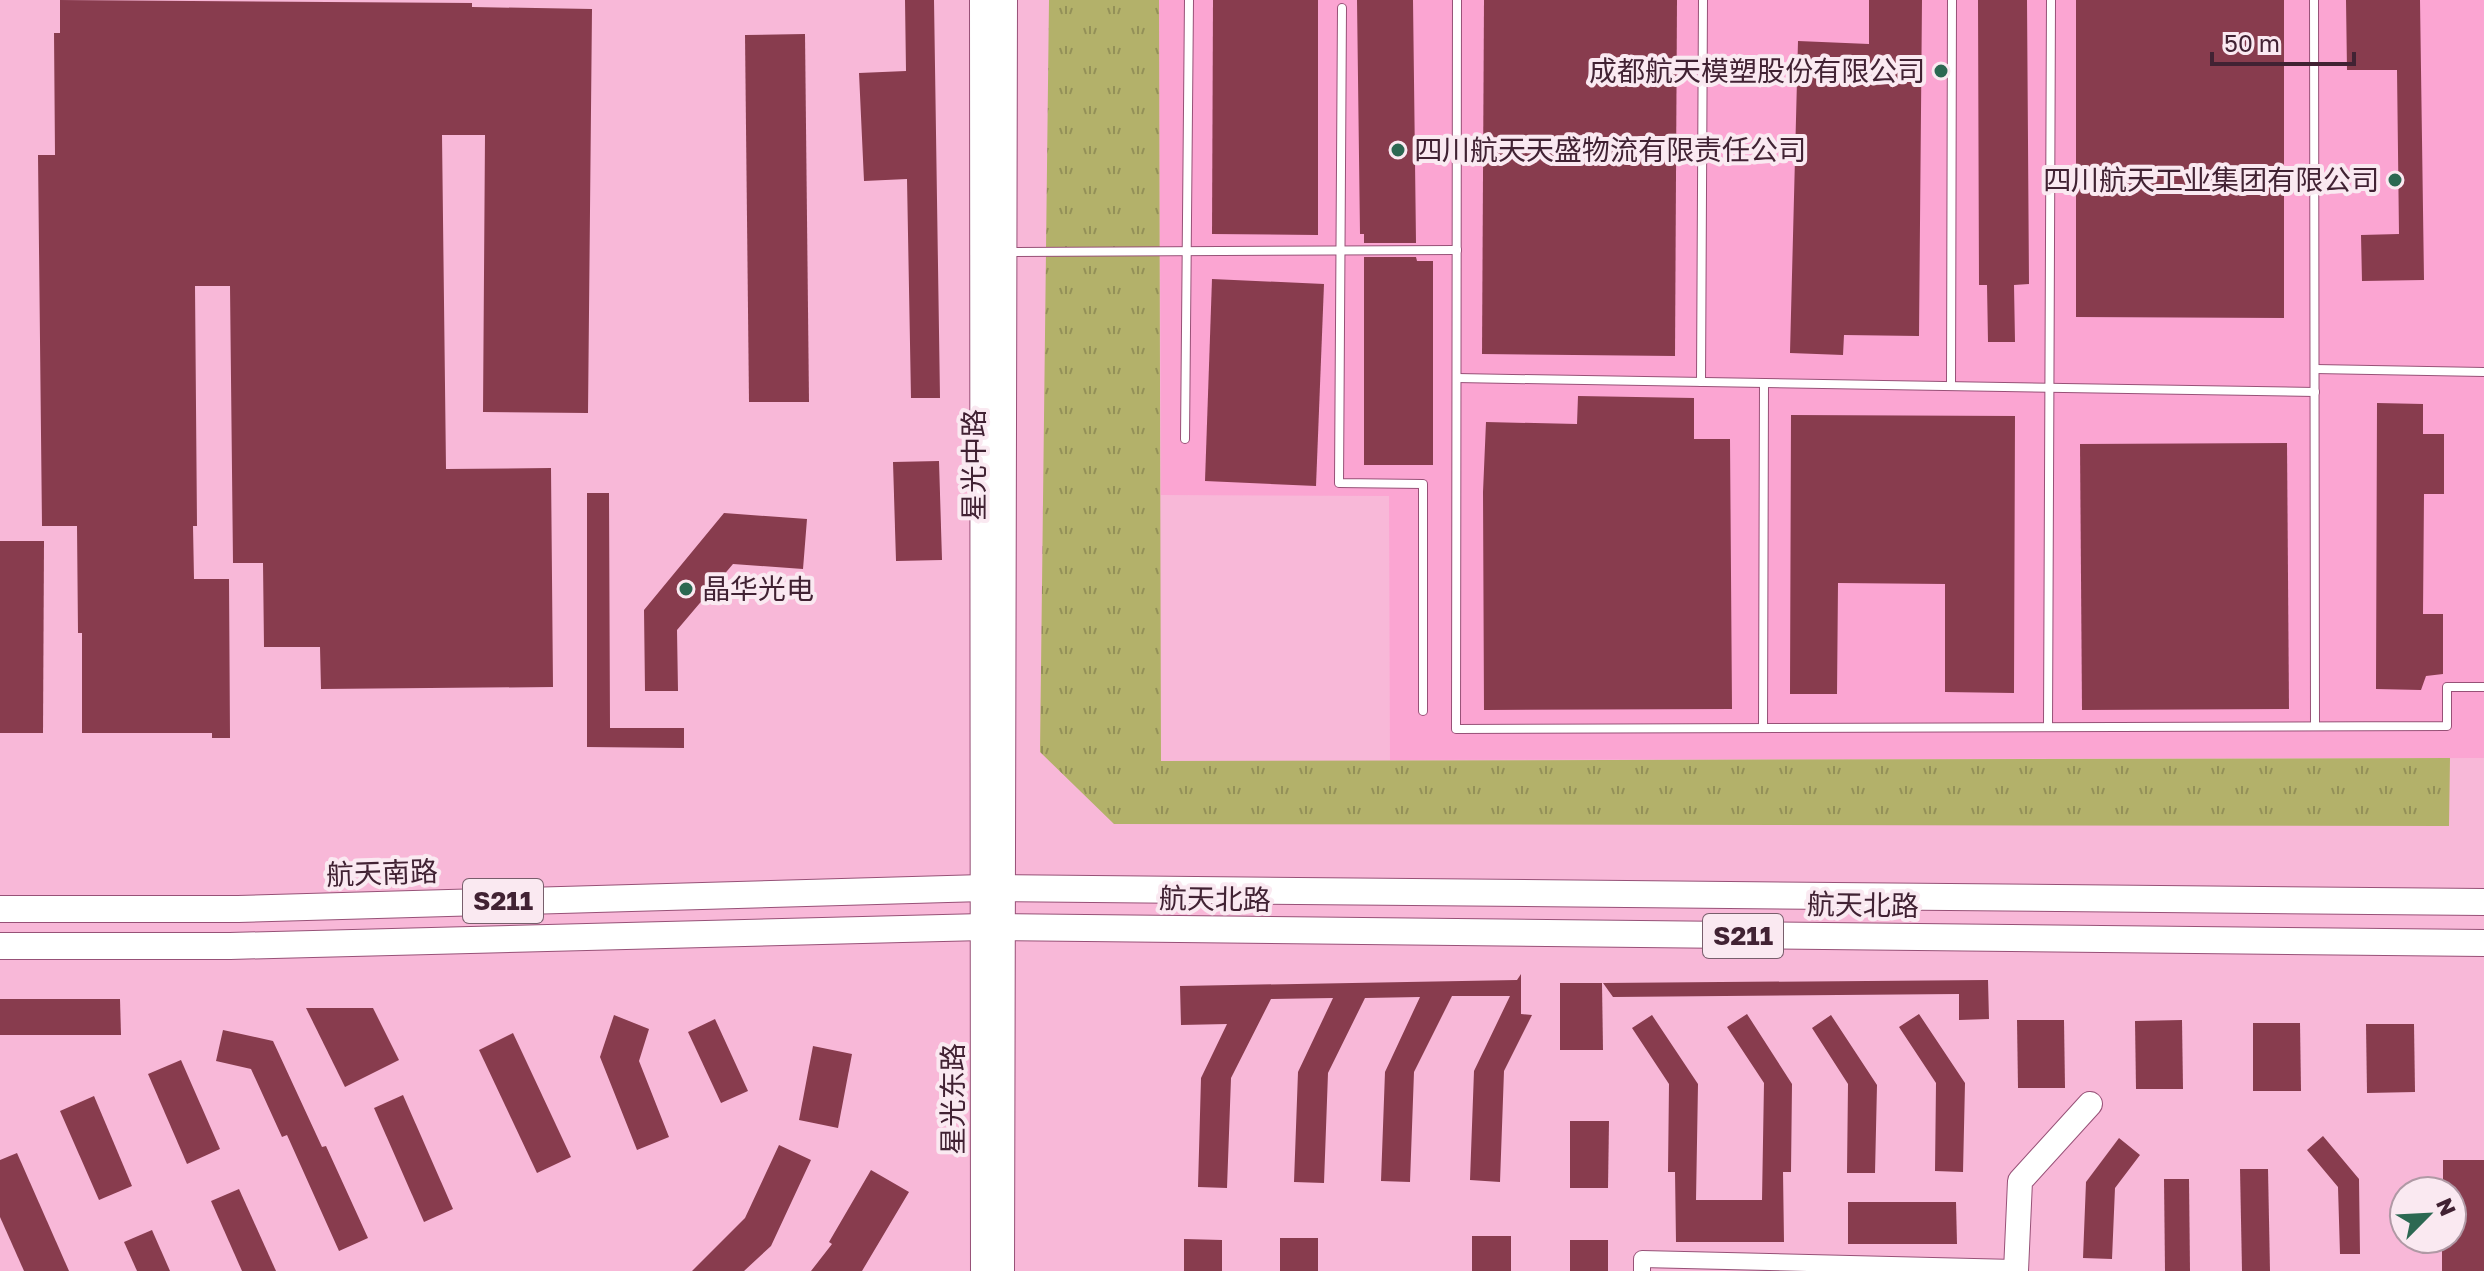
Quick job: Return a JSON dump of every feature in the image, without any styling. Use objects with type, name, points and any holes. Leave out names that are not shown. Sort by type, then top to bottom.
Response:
[{"type":"main road","name":"星光中路","points":[[982,0],[994,888]]},
{"type":"main road","name":"星光中路","points":[[993,928],[1005,0]]},
{"type":"main road","name":"航天北路","points":[[994,888],[2484,902]]},
{"type":"main road","name":"航天南路","points":[[0,909],[238,909],[994,888]]},
{"type":"main road","name":"航天北路","points":[[993,928],[2484,943]]},
{"type":"main road","name":"S211","points":[[0,946],[230,946],[993,928]]},
{"type":"main road","name":"星光东路","points":[[983,1271],[993,928]]},
{"type":"main road","name":"星光东路","points":[[993,928],[1002,1271]]},
{"type":"main road","points":[[2015,1269],[2020,1181],[2090,1104]]},
{"type":"street","points":[[1642,1265],[2015,1269]]},
{"type":"lane","points":[[1185,439],[1189,0]]},
{"type":"lane","points":[[1457,0],[1456,729],[2447,726],[2447,687],[2484,687]]},
{"type":"lane","points":[[1701,382],[1703,0]]},
{"type":"lane","points":[[1951,386],[1952,0]]},
{"type":"lane","points":[[2048,726],[2051,0]]},
{"type":"lane","points":[[2314,0],[2315,725]]},
{"type":"lane","points":[[1342,8],[1339,483],[1423,484],[1423,711]]},
{"type":"lane","points":[[1004,252],[1457,250]]},
{"type":"lane","points":[[2315,369],[2484,372]]},
{"type":"lane","points":[[1457,378],[2315,392]]},
{"type":"lane","points":[[1763,727],[1764,383]]},
{"type":"shaded area","points":[[1159,0],[2484,0],[2484,758],[1390,760],[1389,496],[1161,495]]},
{"type":"green space","points":[[1049,0],[1159,0],[1161,761],[2450,758],[2449,826],[1114,824],[1040,752]]},
{"type":"building","points":[[60,0],[472,3],[472,7],[592,9],[588,413],[483,412],[485,135],[442,135],[446,469],[551,468],[553,687],[321,689],[320,647],[264,647],[263,563],[233,563],[230,286],[195,286],[197,526],[193,526],[194,579],[229,579],[230,738],[212,738],[212,733],[82,733],[82,633],[78,633],[77,526],[42,526],[38,155],[55,155],[54,33],[60,33]]},
{"type":"building","points":[[905,0],[934,0],[940,398],[911,398],[907,179],[864,181],[859,73],[906,71]]},
{"type":"building","points":[[1213,0],[1318,0],[1318,235],[1212,234]]},
{"type":"building","points":[[1357,0],[1413,0],[1416,243],[1364,243],[1364,234],[1360,234]]},
{"type":"building","points":[[1484,0],[1677,0],[1675,356],[1482,354]]},
{"type":"building","points":[[1869,0],[1922,0],[1919,336],[1844,335],[1843,355],[1790,353],[1798,41],[1869,44]]},
{"type":"building","points":[[1978,0],[2027,0],[2029,284],[2014,285],[2015,342],[1988,342],[1987,285],[1979,285]]},
{"type":"building","points":[[2076,0],[2284,0],[2284,318],[2076,317]]},
{"type":"building","points":[[2346,0],[2420,0],[2424,280],[2362,281],[2361,235],[2399,234],[2397,70],[2347,70]]},
{"type":"building","points":[[805,34],[809,402],[749,402],[745,35]]},
{"type":"building","points":[[1364,257],[1416,257],[1417,261],[1433,261],[1433,465],[1364,465]]},
{"type":"building","points":[[1212,279],[1324,284],[1316,486],[1205,481]]},
{"type":"building","points":[[1578,396],[1694,398],[1694,439],[1730,439],[1732,709],[1484,710],[1483,492],[1486,422],[1577,424]]},
{"type":"building","points":[[2377,403],[2423,404],[2423,434],[2444,434],[2444,494],[2424,494],[2423,614],[2443,614],[2443,674],[2426,676],[2421,690],[2376,689]]},
{"type":"building","points":[[1791,415],[2015,416],[2014,693],[1945,692],[1945,584],[1838,583],[1837,694],[1790,694]]},
{"type":"building","points":[[2287,443],[2289,709],[2082,710],[2080,444]]},
{"type":"building","points":[[939,461],[942,560],[896,561],[893,462]]},
{"type":"building","points":[[587,493],[609,493],[610,728],[684,728],[684,748],[587,747]]},
{"type":"building","name":"晶华光电","points":[[724,513],[807,519],[803,569],[733,564],[677,630],[678,691],[645,691],[644,610]]},
{"type":"building","points":[[0,541],[44,541],[43,733],[0,733]]},
{"type":"building","points":[[1521,974],[1521,1014],[1532,1015],[1504,1071],[1500,1182],[1470,1180],[1474,1071],[1510,996],[1452,996],[1414,1072],[1410,1182],[1381,1181],[1385,1072],[1420,997],[1365,998],[1328,1073],[1324,1183],[1294,1182],[1298,1072],[1333,998],[1271,999],[1231,1078],[1227,1188],[1198,1187],[1201,1078],[1227,1024],[1181,1025],[1180,986],[1517,980]]},
{"type":"building","points":[[1988,980],[1989,1019],[1959,1020],[1959,994],[1613,997],[1603,983]]},
{"type":"building","points":[[1560,983],[1602,983],[1603,1050],[1560,1050]]},
{"type":"building","points":[[0,999],[120,999],[121,1035],[0,1035]]},
{"type":"building","points":[[306,1008],[373,1008],[399,1060],[345,1087]]},
{"type":"building","points":[[1747,1014],[1792,1084],[1791,1172],[1783,1172],[1784,1242],[1676,1242],[1675,1172],[1668,1172],[1669,1084],[1632,1028],[1652,1015],[1698,1084],[1696,1200],[1762,1200],[1764,1083],[1727,1027]]},
{"type":"building","points":[[1919,1014],[1965,1083],[1963,1172],[1935,1171],[1936,1083],[1899,1027]]},
{"type":"building","points":[[614,1015],[649,1029],[639,1061],[669,1137],[637,1150],[600,1057]]},
{"type":"building","points":[[1831,1015],[1877,1085],[1875,1173],[1847,1173],[1848,1084],[1812,1028]]},
{"type":"building","points":[[715,1019],[748,1091],[721,1103],[688,1032]]},
{"type":"building","points":[[2017,1020],[2064,1020],[2065,1088],[2018,1088]]},
{"type":"building","points":[[2182,1020],[2183,1089],[2136,1089],[2135,1021]]},
{"type":"building","points":[[2253,1023],[2300,1023],[2301,1091],[2253,1091]]},
{"type":"building","points":[[2366,1024],[2414,1024],[2415,1092],[2367,1093]]},
{"type":"building","points":[[223,1030],[273,1041],[368,1238],[339,1251],[287,1135],[282,1137],[251,1069],[216,1061]]},
{"type":"building","points":[[513,1033],[571,1157],[537,1173],[479,1050]]},
{"type":"building","points":[[813,1046],[852,1054],[838,1128],[799,1120]]},
{"type":"building","points":[[181,1060],[220,1149],[187,1164],[148,1074]]},
{"type":"building","points":[[403,1095],[453,1209],[424,1222],[374,1108]]},
{"type":"building","points":[[94,1096],[132,1186],[99,1200],[60,1111]]},
{"type":"building","points":[[1570,1121],[1609,1121],[1608,1188],[1570,1188]]},
{"type":"building","points":[[2323,1136],[2359,1179],[2360,1254],[2340,1254],[2338,1187],[2307,1150]]},
{"type":"building","points":[[2119,1138],[2140,1155],[2115,1188],[2112,1259],[2083,1258],[2086,1182]]},
{"type":"building","points":[[779,1145],[811,1160],[771,1246],[744,1271],[692,1271],[745,1218]]},
{"type":"building","points":[[17,1153],[69,1271],[24,1271],[0,1217],[0,1160]]},
{"type":"building","points":[[2443,1160],[2484,1160],[2484,1271],[2442,1271],[2442,1255],[2468,1255],[2468,1175],[2443,1175]]},
{"type":"building","points":[[2240,1169],[2268,1169],[2270,1271],[2242,1271]]},
{"type":"building","points":[[871,1170],[909,1192],[862,1271],[811,1271],[832,1244],[829,1242]]},
{"type":"building","points":[[2164,1179],[2189,1179],[2190,1271],[2165,1271]]},
{"type":"building","points":[[239,1189],[276,1271],[242,1271],[211,1201]]},
{"type":"building","points":[[1848,1202],[1956,1202],[1957,1244],[1848,1244]]},
{"type":"building","points":[[152,1230],[170,1271],[137,1271],[124,1242]]},
{"type":"building","points":[[1472,1236],[1511,1236],[1511,1271],[1472,1271]]},
{"type":"building","points":[[1280,1238],[1318,1238],[1318,1271],[1280,1271]]},
{"type":"building","points":[[1184,1239],[1222,1240],[1222,1271],[1184,1271]]},
{"type":"building","points":[[1570,1240],[1608,1240],[1608,1271],[1570,1271]]},
{"type":"place","name":"成都航天模塑股份有限公司","points":[[1941,71]]},
{"type":"place","name":"四川航天天盛物流有限责任公司","points":[[1398,150]]},
{"type":"place","name":"四川航天工业集团有限公司","points":[[2395,180]]},
{"type":"place","name":"晶华光电","points":[[686,589]]}]
